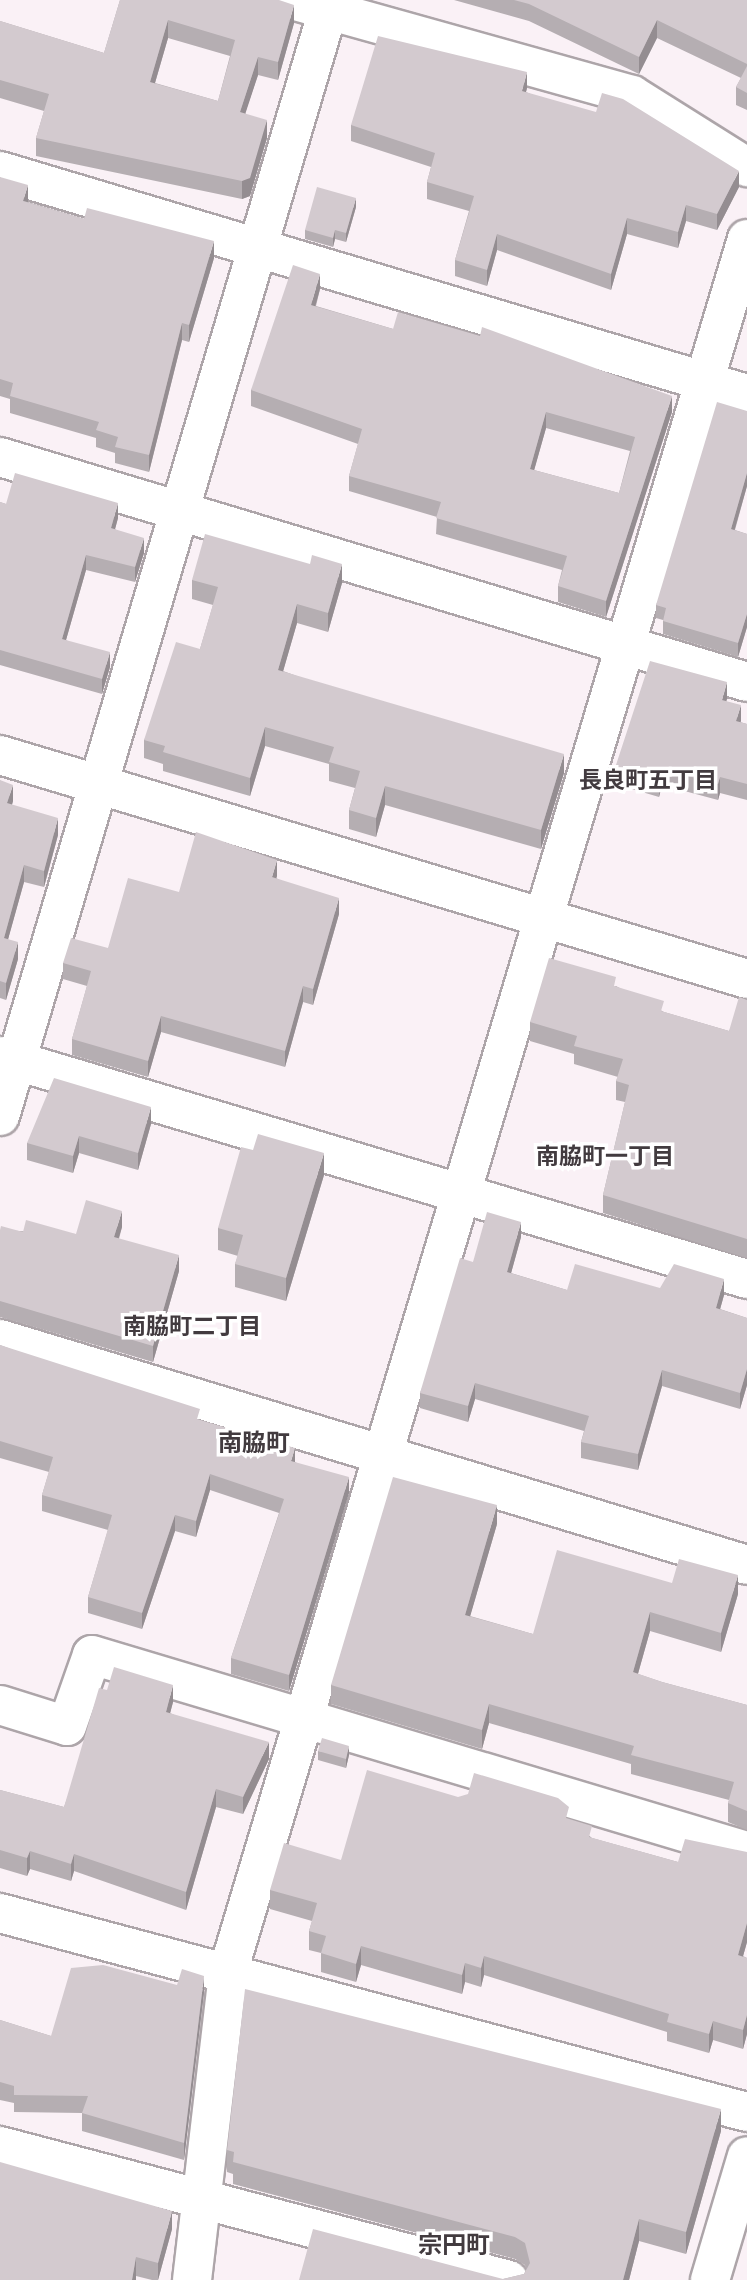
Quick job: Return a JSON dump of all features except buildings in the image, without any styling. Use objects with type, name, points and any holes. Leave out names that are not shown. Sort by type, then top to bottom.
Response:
[{"type":"street","points":[[0,1116],[8,1058],[99,785],[258,249],[317,3],[632,95],[747,167]]},
{"type":"street","points":[[0,171],[747,394]]},
{"type":"street","points":[[192,2280],[204,2199],[228,1972],[540,919],[628,647],[747,239]]},
{"type":"street","points":[[0,457],[747,682]]},
{"type":"street","points":[[0,755],[747,979]]},
{"type":"street","points":[[8,1058],[460,1190],[747,1279]]},
{"type":"street","points":[[0,1339],[747,1565]]},
{"type":"street","points":[[0,1706],[67,1726],[92,1655],[747,1851]]},
{"type":"street","points":[[0,1913],[747,2112]]},
{"type":"street","points":[[0,2146],[509,2280]]},
{"type":"street","points":[[710,2280],[747,2156]]},
{"type":"district","name":"長良町五丁目","points":[[648,780]]},
{"type":"district","name":"南脇町一丁目","points":[[605,1156]]},
{"type":"district","name":"南脇町二丁目","points":[[192,1326]]},
{"type":"district","name":"南脇町","points":[[254,1443]]},
{"type":"district","name":"宗円町","points":[[454,2245]]}]
